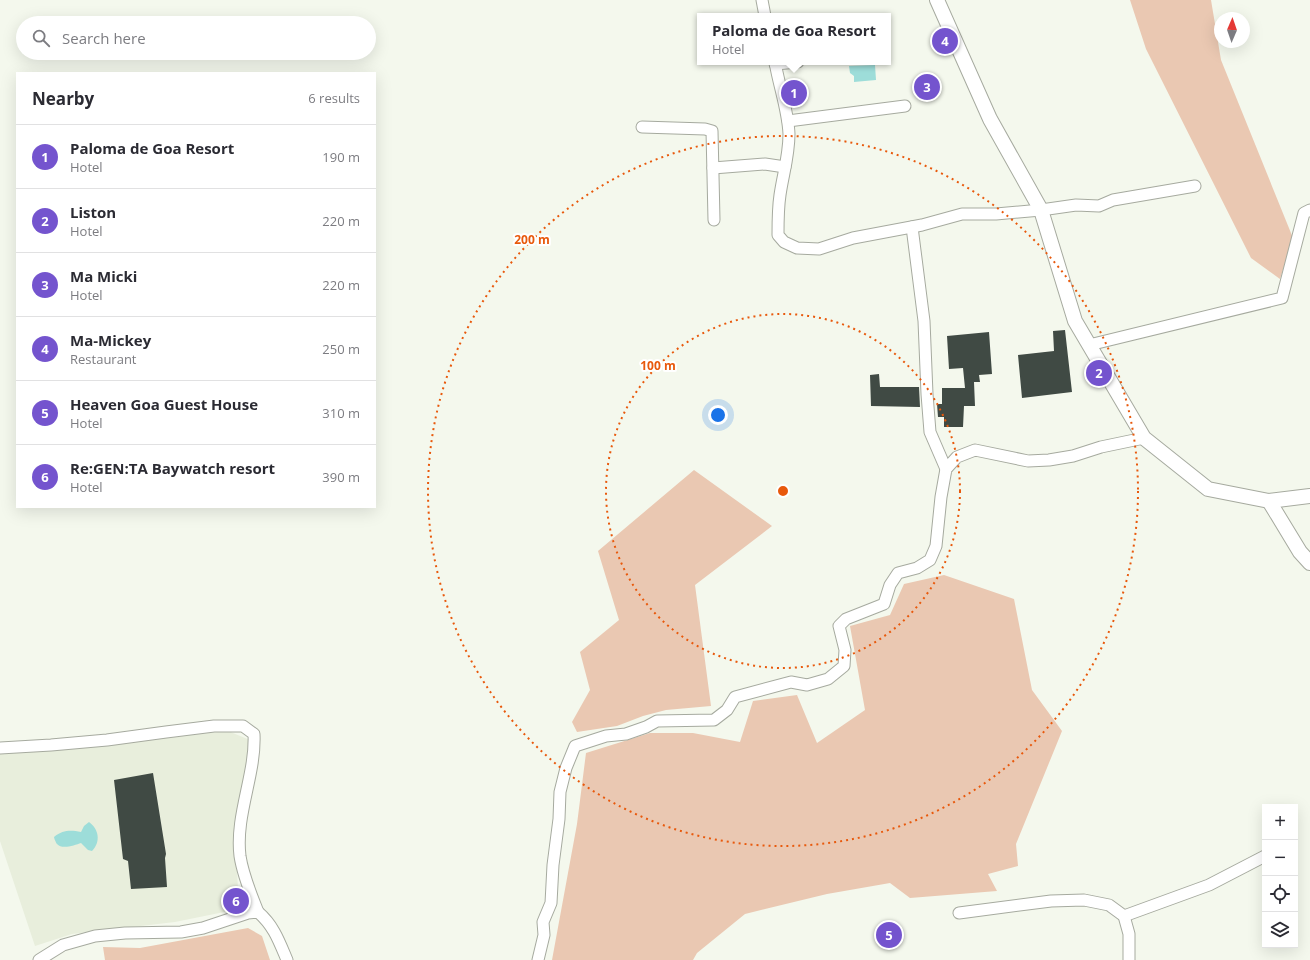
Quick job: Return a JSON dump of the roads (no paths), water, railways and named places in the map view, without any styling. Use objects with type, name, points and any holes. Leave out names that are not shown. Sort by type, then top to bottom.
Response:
[{"type":"street","points":[[762,0],[764,13]]},
{"type":"street","points":[[937,0],[990,119],[1041,210],[1075,321],[1144,438],[1208,489],[1269,501],[1310,496]]},
{"type":"street","points":[[775,65],[788,121],[788,158],[779,197],[778,235],[784,242],[797,248],[819,249],[853,238],[912,227],[962,214],[996,214],[1076,205],[1099,206],[1113,200],[1195,186]]},
{"type":"street","points":[[788,121],[905,106]]},
{"type":"street","points":[[642,127],[705,129],[712,131],[714,220]]},
{"type":"street","points":[[713,168],[765,164],[785,167]]},
{"type":"street","points":[[1089,345],[1282,298],[1304,213],[1310,210]]},
{"type":"street","points":[[912,227],[924,321],[930,432],[946,469]]},
{"type":"street","points":[[538,960],[544,935],[543,922],[551,903],[560,792],[566,768],[575,746],[606,736],[626,734],[646,727],[657,721],[714,720],[727,710],[735,697],[791,682],[807,685],[828,679],[844,666],[845,650],[839,626],[846,619],[884,604],[890,585],[898,573],[917,568],[930,560],[936,546],[941,496],[946,469],[957,457],[975,450],[1028,461],[1049,460],[1073,456],[1101,447],[1144,438]]},
{"type":"street","points":[[1269,501],[1300,552],[1310,563]]},
{"type":"street","points":[[0,748],[79,743],[214,726],[242,726],[254,734],[254,748],[240,830],[240,855],[245,878],[258,912],[268,921],[287,960]]},
{"type":"street","points":[[1124,916],[1209,885],[1262,858]]},
{"type":"street","points":[[959,913],[1051,901],[1084,900],[1109,905],[1124,916],[1129,934],[1129,960]]},
{"type":"street","points":[[39,960],[63,945],[95,936],[125,933],[181,932],[203,928],[248,913],[258,912]]},
{"type":"water","points":[[875,65],[876,80],[854,82],[854,76],[850,73],[849,66]]},
{"type":"water","points":[[89,822],[95,828],[98,836],[97,844],[92,851],[88,850],[81,843],[65,847],[59,846],[54,837],[67,831],[81,832],[84,826]]},
{"type":"place","name":"Ma-Mickey","points":[[945,41]]},
{"type":"place","name":"Ma Micki","points":[[927,87]]},
{"type":"place","name":"Paloma de Goa Resort","points":[[794,93]]},
{"type":"place","name":"Liston","points":[[1099,373]]},
{"type":"place","name":"Re:GEN:TA Baywatch resort","points":[[236,901]]},
{"type":"place","name":"Heaven Goa Guest House","points":[[889,935]]}]
